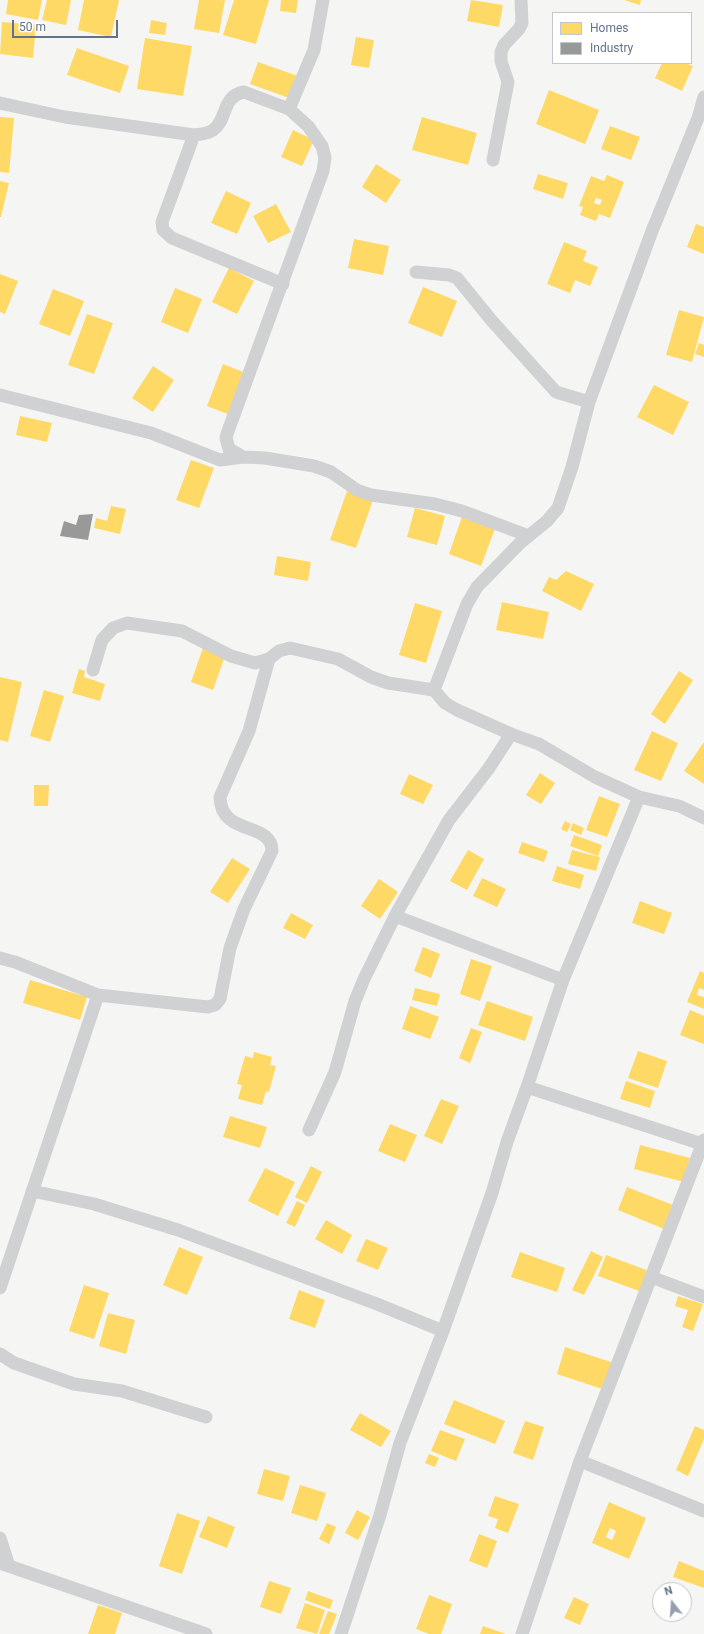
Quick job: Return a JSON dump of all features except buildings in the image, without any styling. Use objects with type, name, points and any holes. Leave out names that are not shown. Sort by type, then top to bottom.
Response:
[{"type":"street","points":[[289,109],[314,50],[323,0]]},
{"type":"street","points":[[493,160],[508,82],[501,61],[501,52],[504,45],[519,29],[522,22],[522,0]]},
{"type":"street","points":[[0,103],[65,117],[194,135],[214,130],[230,100],[237,93],[244,92],[289,109],[308,126],[322,146],[325,158],[318,189],[226,438],[229,449],[243,457]]},
{"type":"street","points":[[434,690],[467,604],[477,587],[492,570],[547,520],[558,508],[572,467],[589,402],[652,231],[701,119],[704,97]]},
{"type":"street","points":[[194,135],[162,222],[163,230],[172,238],[283,284]]},
{"type":"street","points":[[416,272],[457,278],[492,321],[556,392],[589,402]]},
{"type":"street","points":[[0,395],[151,433],[220,460],[243,457],[265,458],[314,466],[331,472],[357,490],[371,495],[435,504],[462,511],[529,536]]},
{"type":"street","points":[[93,670],[102,640],[113,628],[127,623],[182,631],[231,656],[255,663],[269,659],[279,651],[290,648],[308,651],[338,659],[371,677],[388,683],[434,690],[445,703],[511,734],[539,744],[595,777],[639,797],[679,806],[704,818]]},
{"type":"street","points":[[0,958],[15,962],[98,995],[208,1007],[215,1005],[220,999],[230,948],[244,909],[272,851],[272,844],[268,838],[240,827],[228,819],[220,806],[220,797],[249,731],[269,659]]},
{"type":"street","points":[[309,1130],[335,1072],[355,1001],[364,978],[395,916],[449,820],[489,768],[511,734]]},
{"type":"street","points":[[342,1634],[380,1515],[400,1443],[443,1331],[492,1193],[506,1142],[527,1087],[562,980],[639,797]]},
{"type":"street","points":[[395,916],[562,980]]},
{"type":"street","points":[[0,1288],[98,995]]},
{"type":"street","points":[[522,1634],[580,1461],[703,1142],[527,1087]]},
{"type":"street","points":[[32,1191],[94,1204],[171,1227],[377,1304],[443,1331]]},
{"type":"street","points":[[650,1277],[704,1297]]},
{"type":"street","points":[[0,1354],[14,1363],[74,1384],[122,1391],[206,1417]]},
{"type":"street","points":[[580,1461],[704,1511]]},
{"type":"street","points":[[0,1538],[4,1565],[182,1630],[206,1634]]}]
